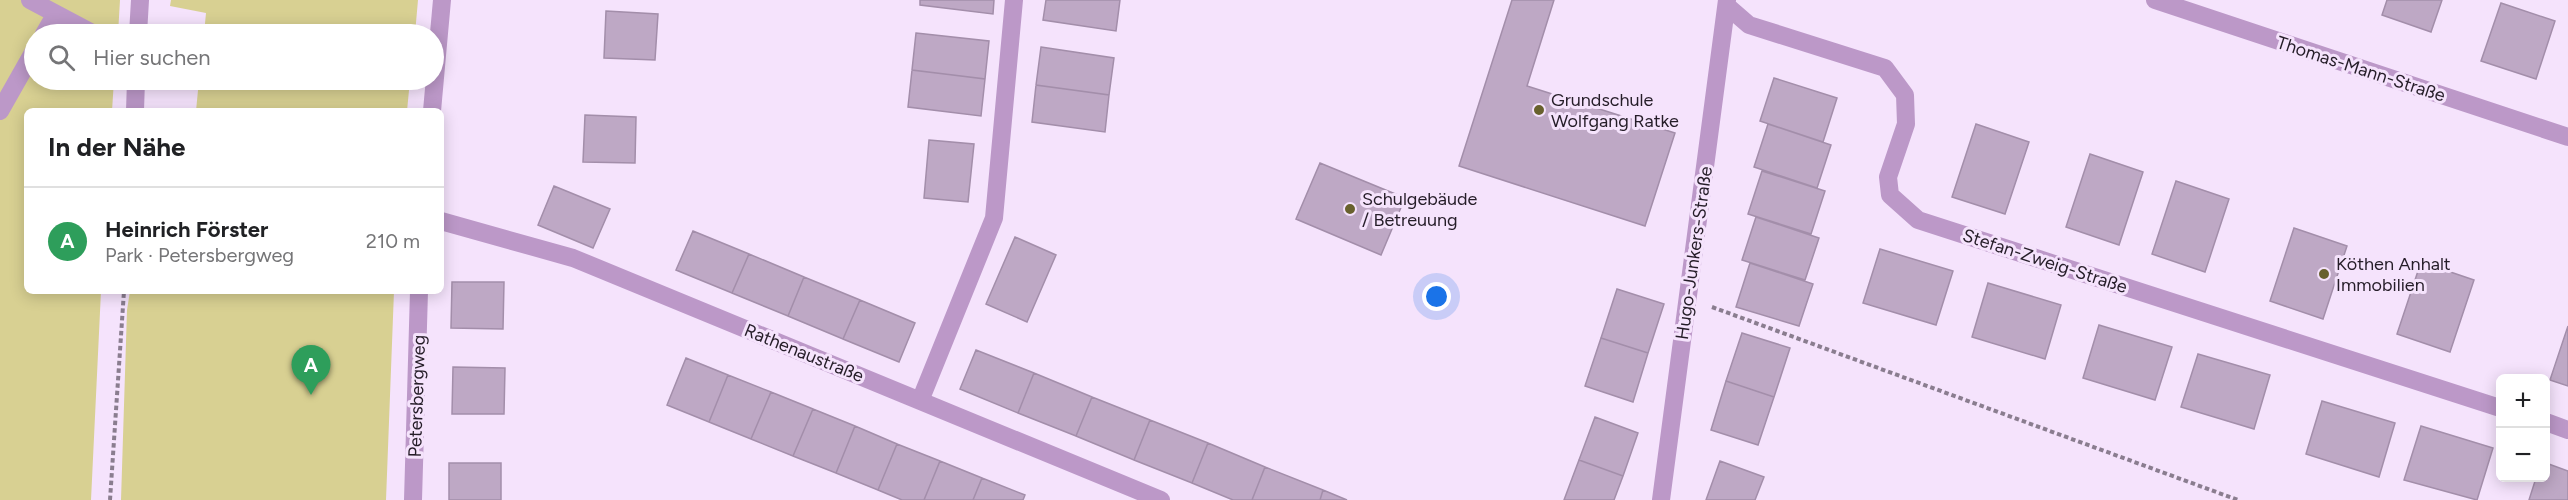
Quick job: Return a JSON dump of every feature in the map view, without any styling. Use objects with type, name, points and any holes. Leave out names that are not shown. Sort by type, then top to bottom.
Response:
[{"type":"street","points":[[30,0],[73,24]]},
{"type":"street","points":[[139,24],[141,0]]},
{"type":"street","points":[[440,24],[442,0]]},
{"type":"street","points":[[920,400],[994,218],[1014,0]]},
{"type":"street","name":"Thomas-Mann-Straße","points":[[2155,0],[2568,137]]},
{"type":"street","name":"Hugo-Junkers-Straße","points":[[1661,500],[1730,2]]},
{"type":"street","name":"Stefan-Zweig-Straße","points":[[1730,2],[1749,25],[1885,68],[1905,95],[1906,124],[1888,177],[1890,195],[1918,220],[2496,407]]},
{"type":"street","points":[[50,24],[55,15]]},
{"type":"street","points":[[0,111],[24,69]]},
{"type":"street","points":[[135,108],[136,90]]},
{"type":"street","points":[[432,108],[434,90]]},
{"type":"street","name":"Rathenaustraße","points":[[444,222],[573,258],[1161,500]]},
{"type":"street","name":"Petersbergweg","points":[[413,500],[419,294]]},
{"type":"street","points":[[2550,423],[2568,430]]},
{"type":"path","points":[[110,500],[124,294]]},
{"type":"path","points":[[1688,298],[1955,398],[2238,500]]},
{"type":"shaded area","points":[[0,0],[120,0],[119,24],[24,24],[24,90],[113,90],[112,108],[24,108],[24,294],[101,294],[91,500],[0,500]]},
{"type":"shaded area","points":[[171,0],[418,0],[416,24],[205,24],[206,13],[170,6]]},
{"type":"shaded area","points":[[198,90],[409,90],[407,108],[196,108]]},
{"type":"shaded area","points":[[130,294],[394,294],[386,500],[121,500],[127,310]]},
{"type":"building","points":[[920,0],[994,0],[993,14],[920,5]]},
{"type":"building","points":[[1046,0],[1120,0],[1116,31],[1043,20]]},
{"type":"building","name":"Grundschule Wolfgang Ratke","points":[[1512,0],[1554,0],[1527,86],[1675,133],[1645,226],[1459,166]]},
{"type":"building","points":[[2387,0],[2442,0],[2431,32],[2382,15]]},
{"type":"building","points":[[2501,3],[2555,21],[2536,79],[2481,61]]},
{"type":"building","points":[[606,11],[658,14],[655,60],[604,58]]},
{"type":"building","points":[[916,33],[989,41],[985,79],[912,70]]},
{"type":"building","points":[[1041,47],[1114,58],[1109,95],[1036,85]]},
{"type":"building","points":[[912,70],[985,79],[981,116],[908,107]]},
{"type":"building","points":[[1774,78],[1837,98],[1823,142],[1760,121]]},
{"type":"building","points":[[1036,85],[1109,95],[1105,132],[1032,122]]},
{"type":"building","points":[[585,115],[636,117],[635,163],[583,162]]},
{"type":"building","points":[[1768,124],[1831,145],[1817,188],[1754,167]]},
{"type":"building","points":[[1976,124],[2029,142],[2005,214],[1952,197]]},
{"type":"building","points":[[929,140],[974,144],[968,202],[924,198]]},
{"type":"building","points":[[2090,154],[2143,172],[2119,245],[2066,227]]},
{"type":"building","name":"Schulgebäude / Betreuung","points":[[1320,163],[1405,198],[1381,255],[1296,219]]},
{"type":"building","points":[[1762,171],[1825,191],[1811,234],[1748,214]]},
{"type":"building","points":[[2176,181],[2229,199],[2205,272],[2152,254]]},
{"type":"building","points":[[554,186],[610,209],[593,248],[538,225]]},
{"type":"building","points":[[1756,217],[1819,238],[1805,280],[1742,260]]},
{"type":"building","points":[[2294,228],[2347,246],[2323,319],[2270,301]]},
{"type":"building","points":[[693,231],[749,254],[732,293],[676,270]]},
{"type":"building","points":[[1015,237],[1056,255],[1027,322],[986,304]]},
{"type":"building","points":[[1880,249],[1953,271],[1936,325],[1863,303]]},
{"type":"building","points":[[749,254],[804,277],[788,316],[732,293]]},
{"type":"building","points":[[2421,262],[2474,280],[2450,352],[2397,334]]},
{"type":"building","points":[[1750,263],[1813,284],[1799,326],[1736,307]]},
{"type":"building","points":[[804,277],[860,300],[843,339],[788,316]]},
{"type":"building","points":[[452,282],[504,282],[503,329],[451,328]]},
{"type":"building","points":[[1988,283],[2061,305],[2045,359],[1972,337]]},
{"type":"building","points":[[1617,289],[1664,304],[1648,353],[1601,338]]},
{"type":"building","points":[[860,300],[915,323],[899,362],[843,339]]},
{"type":"building","points":[[2099,325],[2172,347],[2155,400],[2083,378]]},
{"type":"building","points":[[2568,326],[2568,386],[2550,380]]},
{"type":"building","points":[[1742,333],[1790,348],[1774,397],[1726,381]]},
{"type":"building","points":[[1601,338],[1648,353],[1633,402],[1585,386]]},
{"type":"building","points":[[976,350],[1034,373],[1018,413],[960,389]]},
{"type":"building","points":[[2198,354],[2270,375],[2254,429],[2181,407]]},
{"type":"building","points":[[686,358],[728,375],[709,422],[667,405]]},
{"type":"building","points":[[453,367],[505,368],[504,414],[452,414]]},
{"type":"building","points":[[1034,373],[1092,397],[1076,436],[1018,413]]},
{"type":"building","points":[[728,375],[771,392],[751,439],[709,422]]},
{"type":"building","points":[[1726,381],[1774,397],[1758,445],[1711,430]]},
{"type":"building","points":[[771,392],[813,409],[793,456],[751,439]]},
{"type":"building","points":[[1092,397],[1150,420],[1134,460],[1076,436]]},
{"type":"building","points":[[2322,401],[2395,423],[2379,477],[2306,454]]},
{"type":"building","points":[[813,409],[855,426],[836,473],[793,456]]},
{"type":"building","points":[[1595,417],[1638,433],[1623,476],[1579,460]]},
{"type":"building","points":[[1150,420],[1208,443],[1192,483],[1134,460]]},
{"type":"building","points":[[855,426],[897,444],[878,490],[836,473]]},
{"type":"building","points":[[2421,426],[2493,448],[2477,500],[2404,480]]},
{"type":"building","points":[[1208,443],[1265,467],[1252,500],[1233,500],[1192,483]]},
{"type":"building","points":[[897,444],[940,461],[924,500],[902,500],[878,490]]},
{"type":"building","points":[[1579,460],[1623,476],[1614,500],[1564,500]]},
{"type":"building","points":[[940,461],[982,478],[973,500],[924,500]]},
{"type":"building","points":[[1720,461],[1764,477],[1755,500],[1706,500]]},
{"type":"building","points":[[449,463],[501,463],[501,500],[449,500]]},
{"type":"building","points":[[2550,464],[2568,471],[2568,500],[2529,500],[2535,482],[2550,482]]},
{"type":"building","points":[[1265,467],[1323,490],[1320,500],[1252,500]]},
{"type":"building","points":[[982,478],[1025,495],[1023,500],[973,500]]},
{"type":"building","points":[[1323,490],[1347,500],[1320,500]]},
{"type":"place","name":"Grundschule Wolfgang Ratke","points":[[1539,110]]},
{"type":"place","name":"Schulgebäude / Betreuung","points":[[1350,209]]},
{"type":"place","name":"Köthen Anhalt Immobilien","points":[[2324,274]]},
{"type":"place","name":"Heinrich Förster","points":[[311,395]]}]
